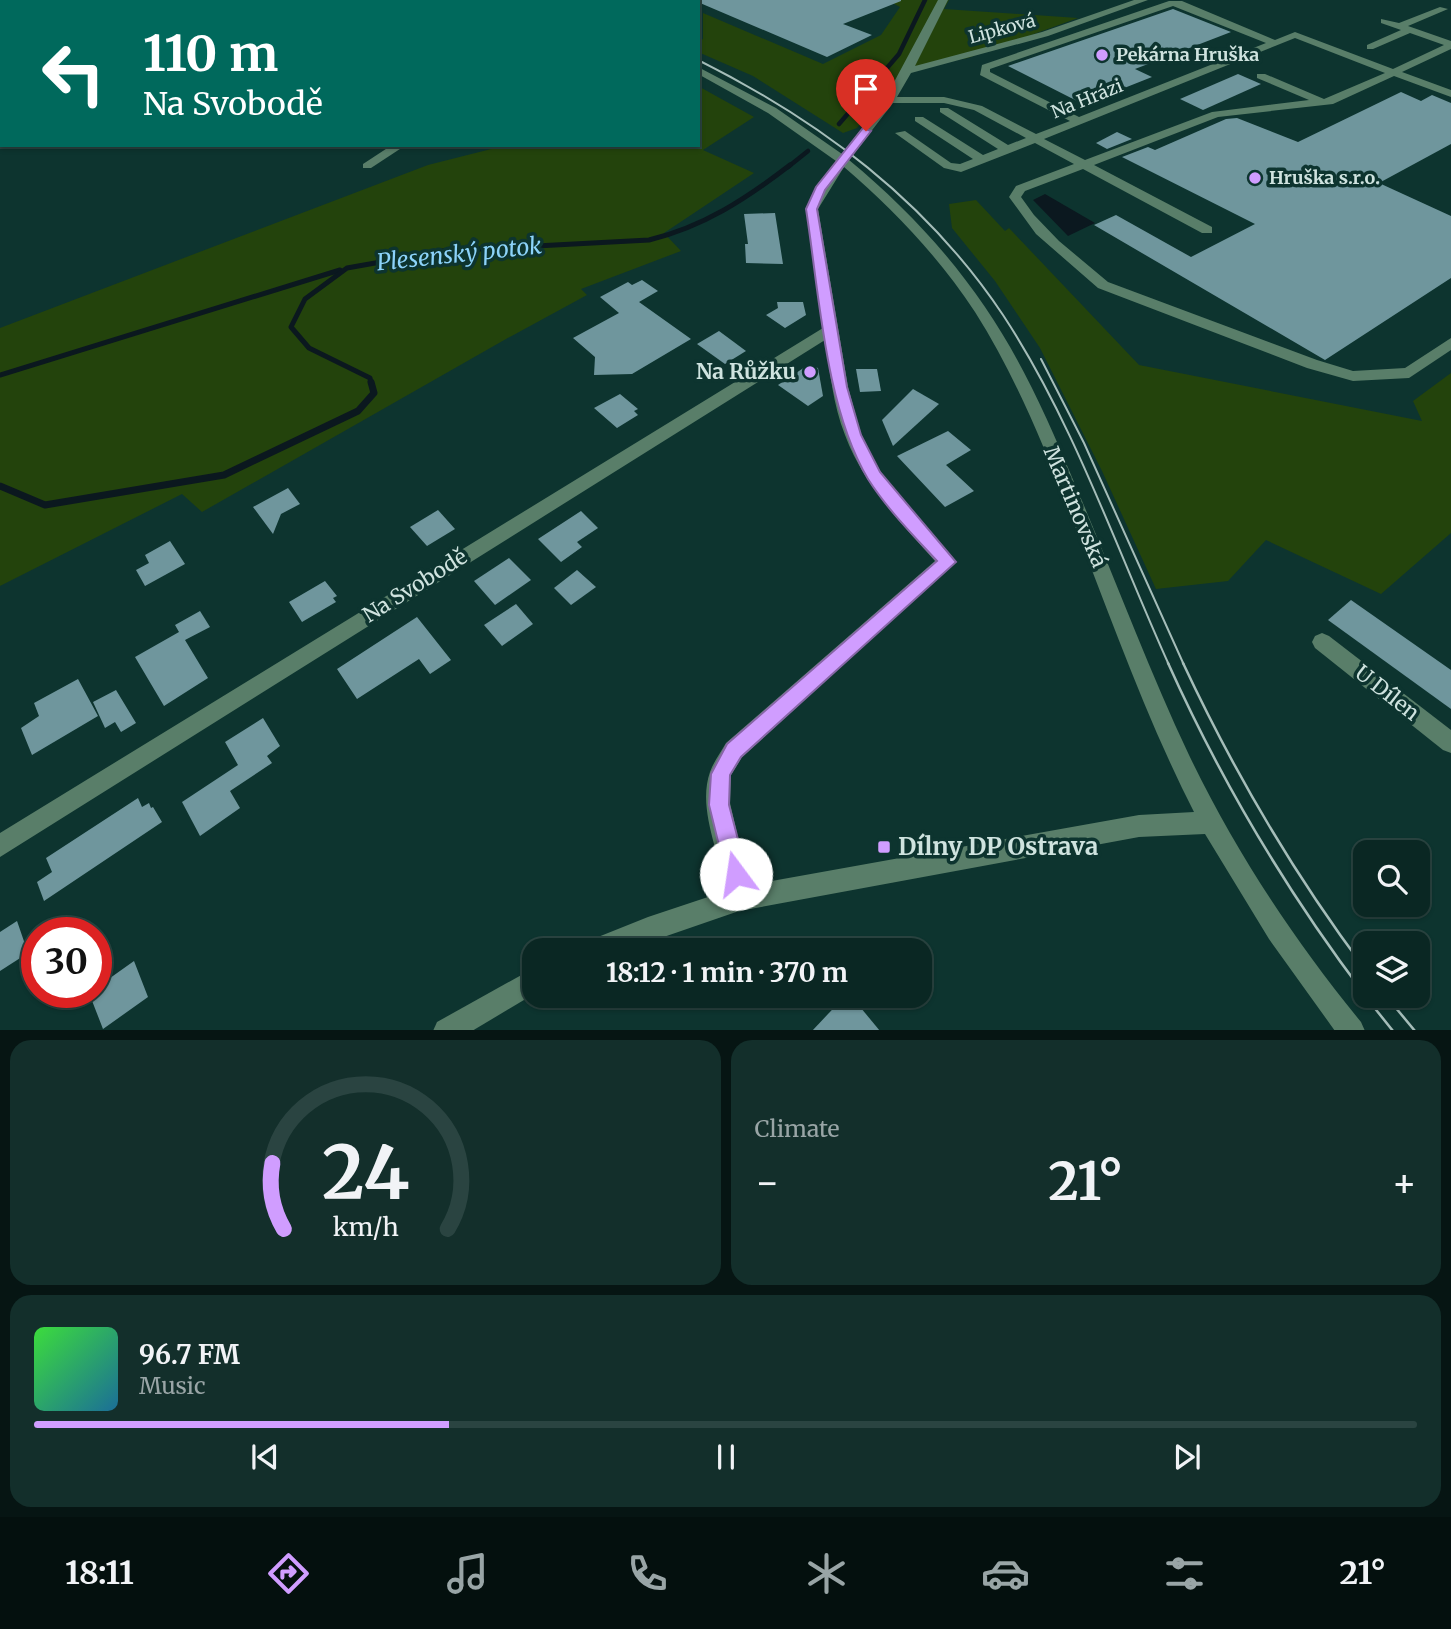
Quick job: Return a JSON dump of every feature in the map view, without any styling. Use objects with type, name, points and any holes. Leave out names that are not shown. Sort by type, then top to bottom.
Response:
[{"type":"street","points":[[739,900],[736,874],[719,805],[720,774],[734,750],[947,562],[889,496],[874,475],[853,435],[840,387],[812,209],[820,189],[890,100],[908,71],[943,0]]},
{"type":"street","name":"Lipková","points":[[908,71],[1045,34],[1143,0]]},
{"type":"street","points":[[1079,121],[984,73],[986,67],[1179,2],[1273,43]]},
{"type":"street","points":[[1370,47],[1405,28],[1448,11]]},
{"type":"street","points":[[1384,21],[1451,44]]},
{"type":"street","name":"Na Hrázi","points":[[890,100],[932,99],[968,104],[1037,138],[1295,34],[1394,72]]},
{"type":"street","points":[[1451,44],[1325,103],[1216,114],[1020,188],[1014,197],[1021,208],[1073,262],[1103,285],[1312,364],[1353,376],[1409,373],[1451,343]]},
{"type":"street","name":"Martinovská","points":[[700,71],[776,112],[844,159],[892,201],[958,278],[997,338],[1033,409],[1175,747],[1211,822],[1279,933],[1351,1030]]},
{"type":"street","points":[[1394,72],[1451,94]]},
{"type":"street","points":[[1261,76],[1325,103]]},
{"type":"street","points":[[944,110],[1007,150]]},
{"type":"street","points":[[919,119],[982,160]]},
{"type":"street","points":[[901,133],[955,168],[1037,138],[1207,230]]},
{"type":"street","points":[[366,166],[397,147]]},
{"type":"street","name":"Na Svobodě","points":[[0,846],[832,329]]},
{"type":"street","name":"U Dílen","points":[[1322,642],[1451,743]]},
{"type":"street","points":[[626,938],[739,900],[1128,828],[1211,822]]},
{"type":"street","points":[[448,1030],[522,987]]},
{"type":"green space","points":[[887,0],[949,0],[944,9],[1078,18],[968,58],[905,69],[857,128],[843,133],[753,76],[700,53],[703,13],[823,64],[881,35],[900,7]]},
{"type":"green space","points":[[700,87],[754,117],[703,150],[754,173],[664,233],[681,251],[581,289],[587,295],[202,512],[182,494],[0,586],[0,328],[428,165],[499,147],[700,147]]},
{"type":"green space","points":[[976,200],[1005,231],[1009,228],[1139,365],[1422,421],[1413,401],[1451,373],[1451,533],[1381,594],[1266,540],[1228,581],[1156,589],[1102,471],[1040,348],[995,281],[952,228],[949,204]]},
{"type":"shaded area","points":[[1045,194],[1095,223],[1068,236],[1033,200]]},
{"type":"building","points":[[700,0],[901,0],[843,24],[872,35],[827,57],[700,3]]},
{"type":"building","name":"Pekárna Hruška","points":[[1173,9],[1231,32],[1135,69],[1152,77],[1099,98],[1094,96],[1079,102],[1008,66]]},
{"type":"building","points":[[1238,74],[1261,84],[1203,110],[1180,99]]},
{"type":"building","points":[[1401,92],[1421,101],[1432,95],[1451,103],[1451,144],[1379,183],[1451,216],[1451,278],[1325,360],[1094,225],[1116,215],[1191,257],[1255,224],[1122,157],[1148,147],[1155,150],[1226,119],[1237,118],[1298,142]]},
{"type":"building","points":[[1117,132],[1132,139],[1107,149],[1096,143]]},
{"type":"building","points":[[775,213],[783,264],[746,263],[745,244],[748,244],[744,214]]},
{"type":"building","points":[[642,280],[658,291],[639,302],[691,339],[632,374],[594,375],[595,357],[573,338],[619,313],[600,297],[628,282],[632,285]]},
{"type":"building","points":[[777,302],[803,302],[806,315],[785,328],[766,315],[778,308]]},
{"type":"building","points":[[719,331],[746,351],[725,364],[697,344]]},
{"type":"building","points":[[808,365],[818,368],[823,396],[808,406],[778,385]]},
{"type":"building","points":[[856,369],[877,369],[881,391],[860,392]]},
{"type":"building","points":[[913,389],[939,404],[893,446],[882,420]]},
{"type":"building","points":[[620,394],[638,409],[634,411],[638,415],[617,428],[594,408]]},
{"type":"building","points":[[948,431],[971,450],[946,465],[974,491],[945,507],[897,456]]},
{"type":"building","points":[[288,488],[300,504],[281,514],[273,534],[253,507]]},
{"type":"building","points":[[438,510],[455,529],[427,546],[410,527]]},
{"type":"building","points":[[581,511],[598,528],[577,542],[582,547],[561,562],[538,539]]},
{"type":"building","points":[[170,541],[185,564],[145,586],[136,570],[149,563],[145,555]]},
{"type":"building","points":[[509,558],[531,580],[495,605],[474,581]]},
{"type":"building","points":[[577,570],[596,587],[571,605],[554,588]]},
{"type":"building","points":[[325,581],[337,596],[333,598],[336,602],[302,622],[289,602]]},
{"type":"building","points":[[1351,600],[1451,670],[1451,709],[1328,620]]},
{"type":"building","points":[[516,604],[533,624],[502,646],[484,625]]},
{"type":"building","points":[[200,611],[210,627],[185,640],[208,678],[164,706],[135,657],[179,632],[175,625]]},
{"type":"building","points":[[417,617],[451,660],[430,674],[419,659],[357,699],[337,669]]},
{"type":"building","points":[[78,679],[98,716],[32,755],[21,728],[39,716],[34,703]]},
{"type":"building","points":[[116,690],[136,723],[121,732],[115,722],[105,728],[93,702]]},
{"type":"building","points":[[263,718],[280,746],[267,756],[272,763],[230,791],[240,808],[200,836],[182,802],[238,765],[225,742]]},
{"type":"building","points":[[138,798],[142,807],[149,803],[151,808],[153,807],[162,822],[44,901],[37,882],[52,872],[46,858]]},
{"type":"building","points":[[17,921],[21,933],[21,958],[0,971],[0,932]]},
{"type":"building","points":[[134,961],[148,997],[103,1029],[95,1008],[112,1008],[112,977]]},
{"type":"building","points":[[834,1008],[861,1008],[879,1030],[813,1030]]},
{"type":"waterway","name":"Plesenský potok","points":[[839,124],[899,54],[925,0]]},
{"type":"waterway","name":"Plesenský potok","points":[[788,167],[808,151]]},
{"type":"waterway","name":"Plesenský potok","points":[[371,383],[370,378],[309,348],[291,327],[305,299],[347,268],[443,251],[649,240],[706,220],[790,165]]},
{"type":"waterway","points":[[0,375],[340,270]]},
{"type":"waterway","name":"Plesenský potok","points":[[0,486],[45,505],[224,475],[358,411],[374,393],[371,382]]},
{"type":"tram line","points":[[700,61],[786,110],[828,137],[868,168],[905,200],[973,274],[1028,356],[1073,442],[1169,665]]},
{"type":"tram line","points":[[1041,359],[1084,443],[1184,665]]},
{"type":"tram line","points":[[1168,663],[1210,750],[1257,835],[1353,979]]},
{"type":"tram line","points":[[1184,665],[1266,821],[1313,896],[1353,952]]},
{"type":"tram line","points":[[1375,1008],[1392,1030]]},
{"type":"tram line","points":[[1396,1008],[1414,1030]]},
{"type":"place","name":"Pekárna Hruška","points":[[1102,55]]},
{"type":"place","name":"Hruška s.r.o.","points":[[1255,178]]},
{"type":"place","name":"Na Růžku","points":[[810,372]]},
{"type":"place","name":"Dílny DP Ostrava","points":[[884,847]]},
{"type":"route","points":[[736,874],[719,805],[720,774],[734,750],[947,562],[897,506],[874,475],[853,435],[840,387],[812,209],[820,189],[866,131]]}]
